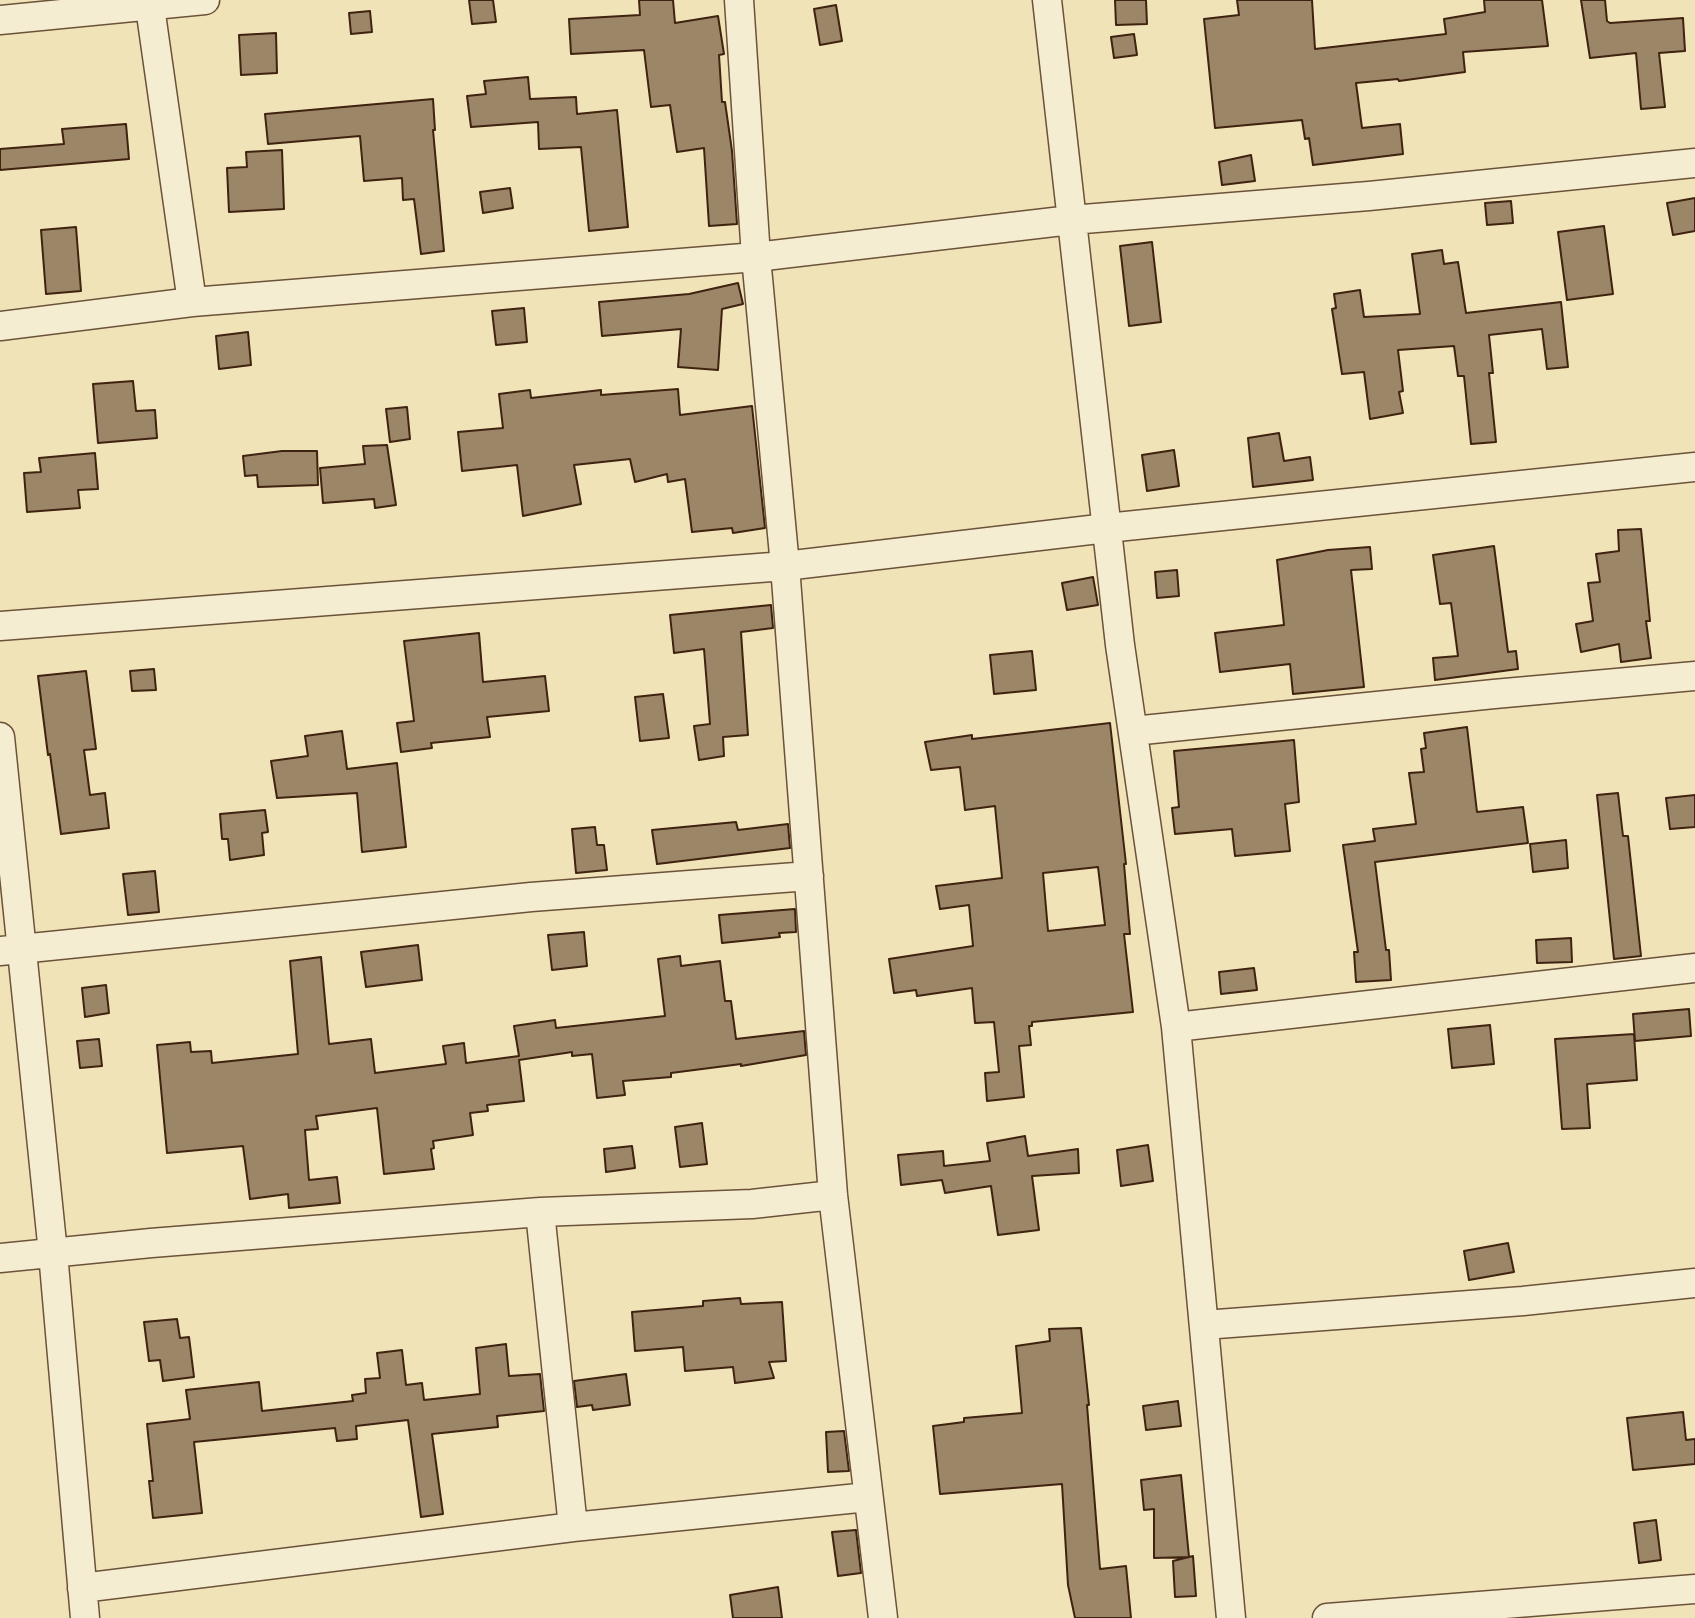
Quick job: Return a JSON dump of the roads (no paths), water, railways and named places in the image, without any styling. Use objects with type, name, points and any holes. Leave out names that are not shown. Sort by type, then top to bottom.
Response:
[{"type":"street","points":[[0,20],[149,3],[205,0]]},
{"type":"street","points":[[739,0],[756,257],[785,566],[833,1195],[883,1618]]},
{"type":"street","points":[[1047,0],[1107,528],[1176,1027],[1231,1618]]},
{"type":"street","points":[[149,3],[192,302]]},
{"type":"street","points":[[0,326],[192,302],[756,257],[1071,220],[1369,196],[1695,163]]},
{"type":"street","points":[[0,626],[785,566],[1107,528],[1695,467]]},
{"type":"street","points":[[1133,731],[1695,676]]},
{"type":"street","points":[[0,737],[11,950],[53,1253],[85,1618]]},
{"type":"street","points":[[11,950],[531,897],[809,876]]},
{"type":"street","points":[[1176,1027],[1695,968]]},
{"type":"street","points":[[0,1258],[540,1212],[752,1204],[833,1195]]},
{"type":"street","points":[[540,1212],[573,1527]]},
{"type":"street","points":[[1203,1325],[1524,1301],[1695,1283]]},
{"type":"street","points":[[82,1588],[573,1527],[867,1497]]},
{"type":"street","points":[[1327,1618],[1695,1589]]}]
